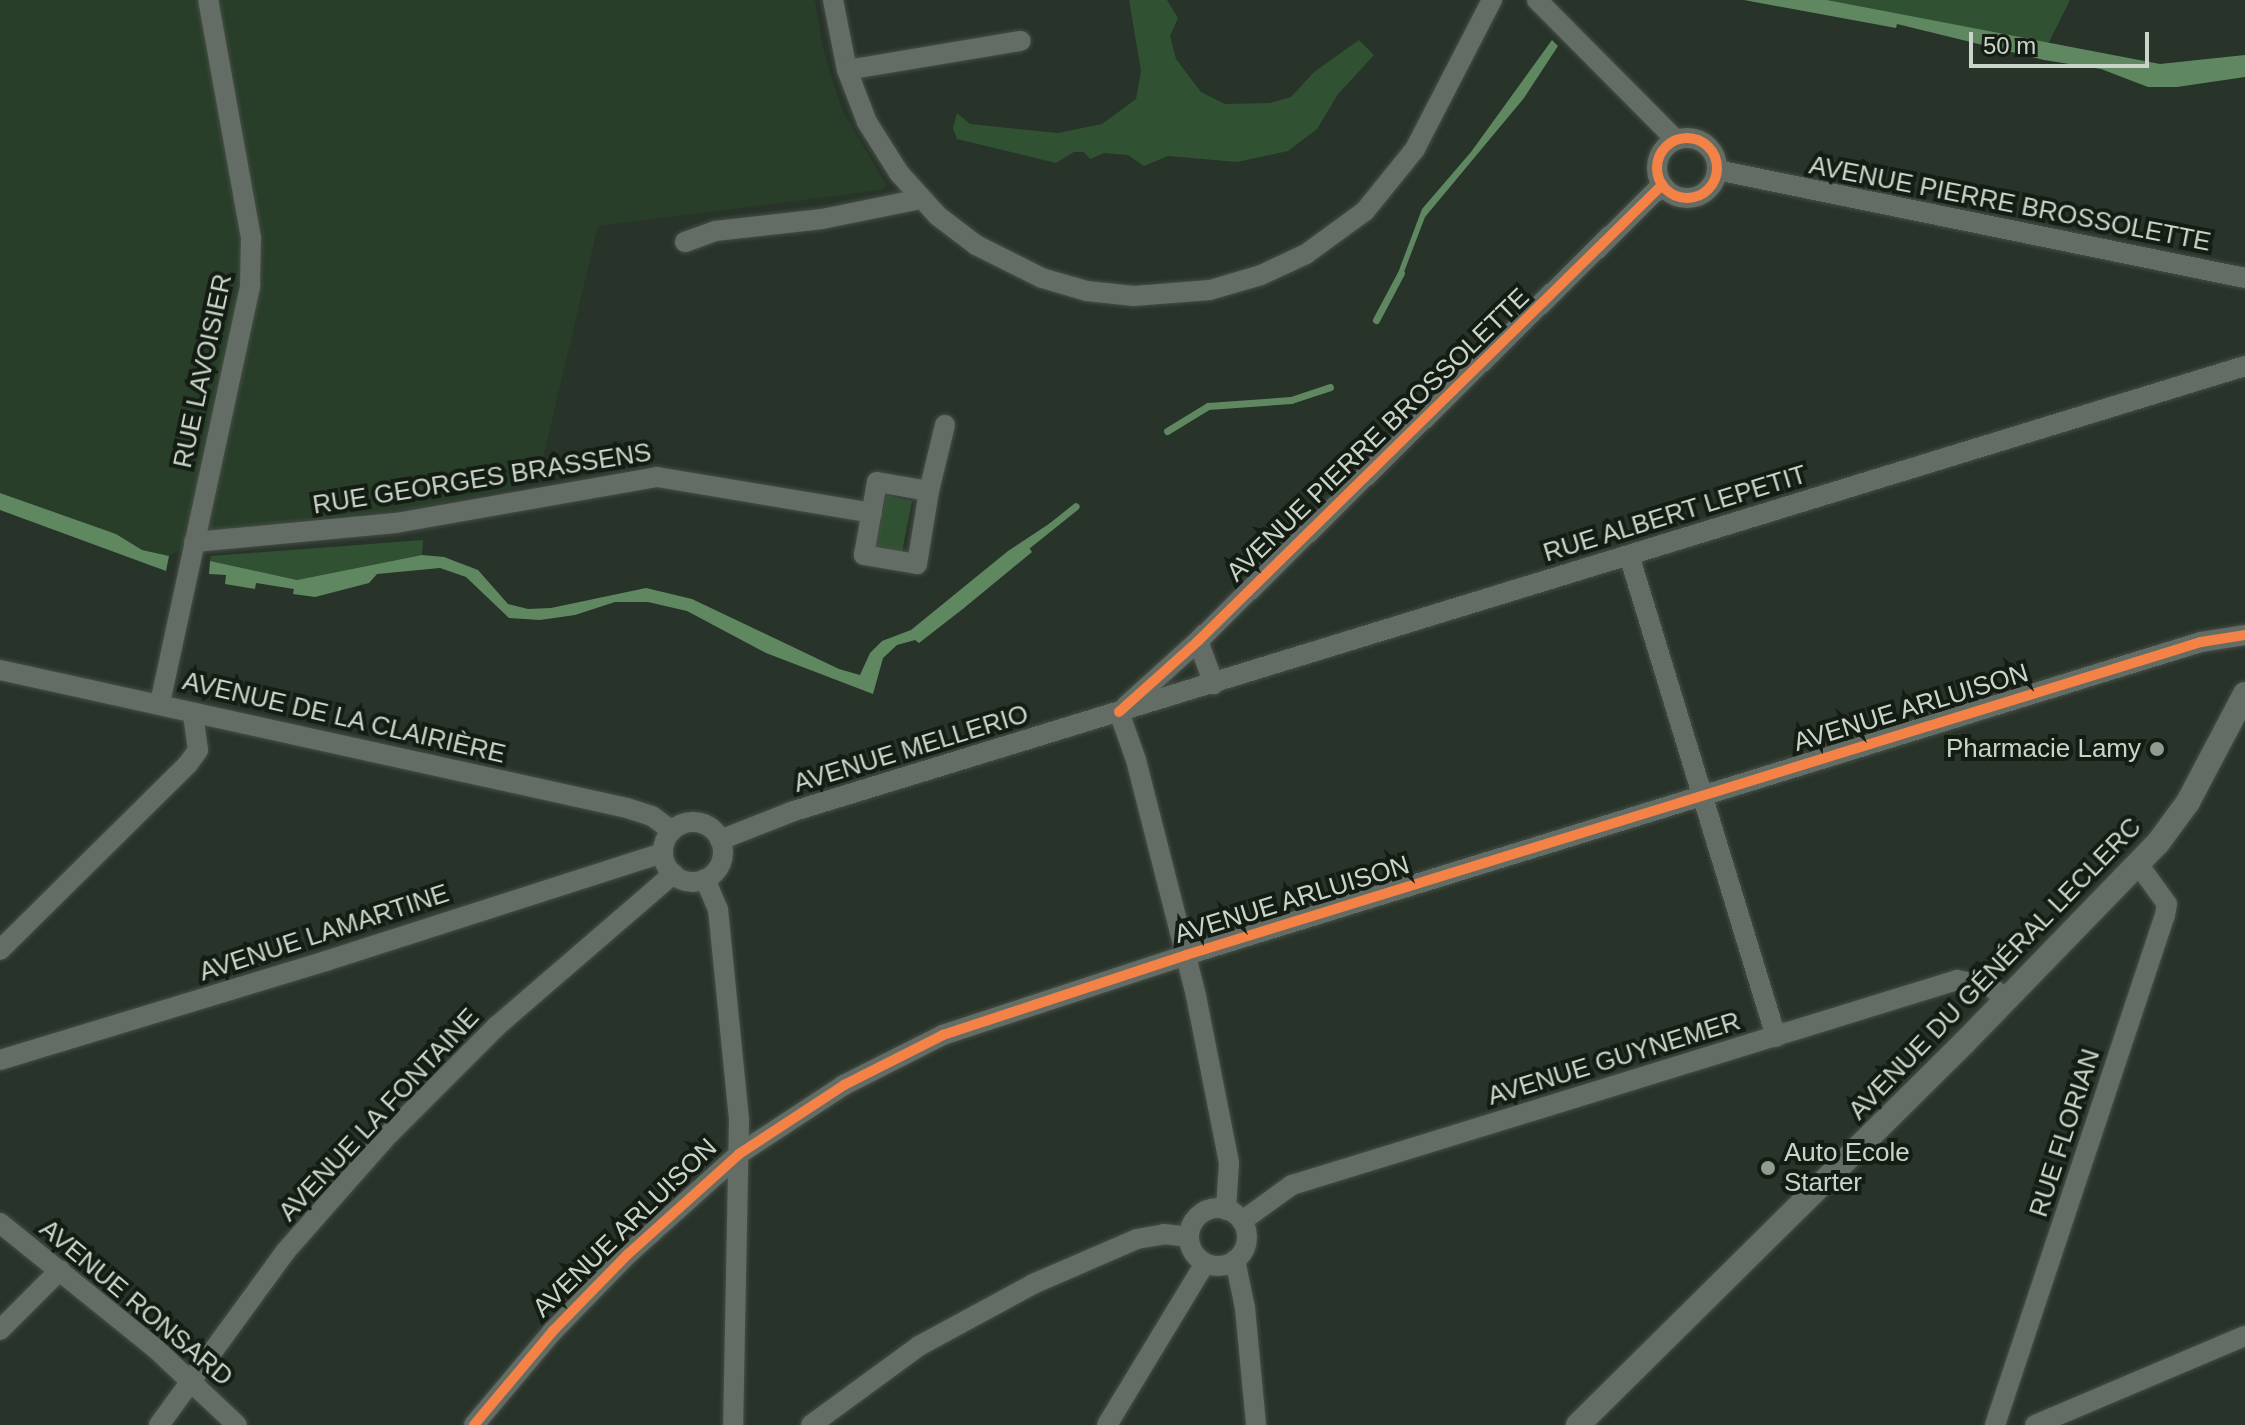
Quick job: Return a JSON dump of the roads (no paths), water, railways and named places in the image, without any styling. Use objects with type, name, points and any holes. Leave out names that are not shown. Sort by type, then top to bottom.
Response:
[{"type":"street","name":"RUE LAVOISIER","points":[[160,703],[246,305],[251,267],[251,238],[208,0]]},
{"type":"street","points":[[833,0],[847,70],[867,122],[921,199],[976,245],[1019,268],[1065,285],[1105,293],[1158,296],[1236,284],[1306,254],[1374,201],[1423,136],[1492,0]]},
{"type":"street","points":[[1537,0],[1676,140]]},
{"type":"street","points":[[847,70],[1021,41]]},
{"type":"street","points":[[1686,137],[1705,144],[1717,161],[1717,170],[1710,188],[1695,198],[1676,197],[1662,185],[1656,168],[1662,150],[1686,137]]},
{"type":"street","name":"AVENUE PIERRE BROSSOLETTE","points":[[1717,170],[2245,278]]},
{"type":"street","name":"AVENUE PIERRE BROSSOLETTE","points":[[1119,712],[1198,641],[1662,185]]},
{"type":"street","points":[[685,242],[715,231],[822,219],[921,199]]},
{"type":"street","name":"RUE ALBERT LEPETIT","points":[[1119,712],[2245,366]]},
{"type":"street","points":[[929,491],[877,482],[864,555],[917,564],[929,491],[945,425]]},
{"type":"street","name":"RUE GEORGES BRASSENS","points":[[194,542],[396,523],[657,477],[872,513]]},
{"type":"street","points":[[1629,555],[1776,1037]]},
{"type":"street","name":"AVENUE ARLUISON","points":[[474,1425],[553,1331],[616,1266],[739,1154],[844,1085],[943,1035],[1186,955],[2201,642],[2245,635]]},
{"type":"street","points":[[1198,641],[1214,684]]},
{"type":"street","name":"AVENUE DE LA CLAIRIÈRE","points":[[0,670],[627,808],[652,816],[672,831]]},
{"type":"street","name":"AVENUE DU GÉNÉRAL LECLERC","points":[[1578,1425],[2007,999],[2138,864],[2188,802],[2245,694]]},
{"type":"street","points":[[1119,712],[1136,760],[1186,955],[1229,1163],[1234,1215],[1247,1238],[1235,1260],[1221,1266],[1205,1263],[1193,1253],[1190,1228],[1200,1214],[1209,1210],[1234,1215]]},
{"type":"street","name":"AVENUE MELLERIO","points":[[720,840],[794,811],[1119,712]]},
{"type":"street","points":[[0,950],[188,764],[198,750],[193,713]]},
{"type":"street","points":[[689,822],[699,822],[715,832],[720,840],[722,858],[705,879],[689,881],[673,874],[663,853],[672,831],[689,822]]},
{"type":"street","name":"AVENUE LAMARTINE","points":[[0,1060],[326,961],[663,853]]},
{"type":"street","name":"RUE FLORIAN","points":[[1995,1425],[2165,915],[2167,904],[2138,864]]},
{"type":"street","name":"AVENUE LA FONTAINE","points":[[159,1425],[190,1378],[285,1252],[390,1133],[497,1026],[673,874]]},
{"type":"street","points":[[705,879],[718,909],[737,1086],[739,1154],[733,1425]]},
{"type":"street","name":"AVENUE GUYNEMER","points":[[1234,1215],[1292,1185],[1957,980],[1989,986],[2007,999]]},
{"type":"street","name":"AVENUE RONSARD","points":[[0,1223],[190,1378],[237,1425]]},
{"type":"street","points":[[811,1425],[919,1346],[1033,1284],[1137,1239],[1164,1234],[1189,1237]]},
{"type":"street","points":[[1235,1260],[1245,1308],[1256,1425]]},
{"type":"street","points":[[1107,1425],[1205,1263]]},
{"type":"street","points":[[0,1330],[60,1270]]},
{"type":"street","points":[[2035,1425],[2245,1336]]},
{"type":"waterway","points":[[1376,320],[1401,273]]},
{"type":"waterway","points":[[1167,431],[1208,406],[1291,400],[1330,387]]},
{"type":"waterway","points":[[1021,550],[1076,506]]},
{"type":"place","name":"Pharmacie Lamy","points":[[2157,749]]},
{"type":"place","name":"Auto Ecole Starter","points":[[1768,1168]]}]
